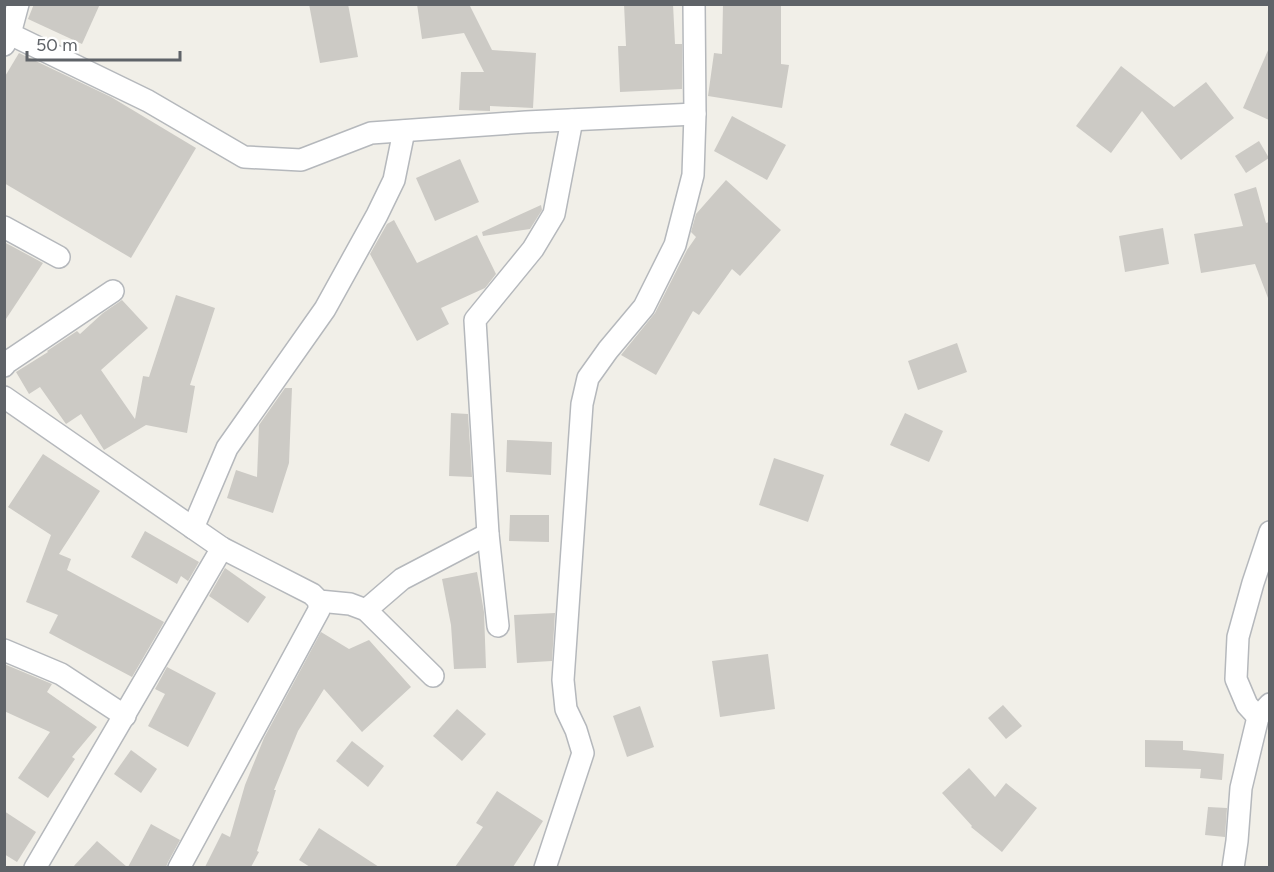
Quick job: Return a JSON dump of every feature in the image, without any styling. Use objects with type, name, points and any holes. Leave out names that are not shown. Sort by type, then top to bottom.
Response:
[{"type":"street","points":[[18,4],[7,39],[148,100],[244,157],[301,160],[371,133],[526,122],[695,114]]},
{"type":"street","points":[[545,867],[583,753],[566,709],[563,680],[582,404],[588,378],[644,307],[675,245],[693,175],[694,4]]},
{"type":"street","points":[[498,626],[488,534],[475,321],[533,249],[554,213],[572,120]]},
{"type":"street","points":[[193,528],[227,448],[325,309],[372,224],[394,180],[404,131]]},
{"type":"street","points":[[4,227],[59,257]]},
{"type":"street","points":[[4,366],[113,291]]},
{"type":"street","points":[[4,397],[222,548],[312,594],[319,601],[350,604],[366,610],[433,676]]},
{"type":"street","points":[[1233,867],[1241,788],[1264,710],[1247,705],[1236,679],[1238,637],[1269,532]]},
{"type":"street","points":[[366,610],[402,579],[488,534]]},
{"type":"street","points":[[35,867],[222,548]]},
{"type":"street","points":[[179,867],[319,610],[319,601]]},
{"type":"street","points":[[4,650],[61,674],[125,716]]},
{"type":"building","points":[[34,4],[100,4],[82,44],[28,19]]},
{"type":"building","points":[[309,4],[348,4],[358,57],[320,63]]},
{"type":"building","points":[[417,4],[469,4],[492,50],[536,53],[533,108],[490,106],[490,111],[459,110],[461,72],[484,72],[464,33],[422,39]]},
{"type":"building","points":[[624,4],[673,4],[675,44],[682,44],[682,89],[620,92],[618,46],[626,46]]},
{"type":"building","points":[[723,4],[781,4],[781,64],[789,65],[782,108],[708,96],[714,53],[722,54]]},
{"type":"building","points":[[1269,48],[1269,120],[1243,108]]},
{"type":"building","points":[[19,53],[111,97],[196,148],[131,258],[4,183],[4,78]]},
{"type":"building","points":[[1121,66],[1174,107],[1206,82],[1234,118],[1181,160],[1142,111],[1111,153],[1076,126]]},
{"type":"building","points":[[732,116],[786,145],[767,180],[714,151]]},
{"type":"building","points":[[1259,141],[1269,158],[1246,173],[1235,156]]},
{"type":"building","points":[[460,159],[479,202],[435,221],[416,178]]},
{"type":"building","points":[[726,180],[781,230],[740,276],[732,269],[699,315],[693,311],[656,375],[621,355],[655,313],[696,237],[691,232],[696,214]]},
{"type":"building","points":[[1256,187],[1266,223],[1269,222],[1268,298],[1255,264],[1201,273],[1194,234],[1243,226],[1234,194]]},
{"type":"building","points":[[541,205],[542,210],[530,229],[483,236],[482,232]]},
{"type":"building","points":[[394,220],[417,263],[477,235],[496,274],[485,288],[441,308],[449,324],[417,341],[370,254],[387,224]]},
{"type":"building","points":[[1163,228],[1169,264],[1125,272],[1119,236]]},
{"type":"building","points":[[4,242],[43,263],[4,322]]},
{"type":"building","points":[[176,295],[215,308],[190,385],[195,386],[187,433],[146,425],[104,450],[81,414],[66,424],[40,387],[29,394],[16,372],[77,331],[80,334],[103,313],[122,300],[148,328],[101,370],[135,419],[143,376],[149,377]]},
{"type":"building","points":[[957,343],[967,372],[918,390],[908,361]]},
{"type":"building","points":[[285,388],[292,388],[289,463],[273,513],[227,498],[236,470],[257,477],[259,425]]},
{"type":"building","points":[[451,413],[468,414],[472,477],[449,476]]},
{"type":"building","points":[[905,413],[943,431],[929,462],[890,445]]},
{"type":"building","points":[[507,440],[552,442],[551,475],[506,472]]},
{"type":"building","points":[[43,454],[100,491],[59,554],[71,559],[67,570],[164,622],[132,677],[49,633],[58,615],[26,602],[51,535],[8,507]]},
{"type":"building","points":[[774,458],[824,475],[808,522],[759,505]]},
{"type":"building","points":[[510,515],[549,515],[549,542],[509,541]]},
{"type":"building","points":[[145,531],[199,562],[188,581],[181,576],[177,584],[131,557]]},
{"type":"building","points":[[225,568],[266,597],[248,623],[209,596]]},
{"type":"building","points":[[477,572],[484,612],[486,668],[454,669],[451,625],[442,579]]},
{"type":"building","points":[[555,613],[552,661],[517,663],[514,615]]},
{"type":"building","points":[[321,632],[349,649],[369,640],[411,687],[362,732],[324,689],[298,731],[274,790],[276,790],[257,851],[259,852],[251,867],[205,867],[222,833],[230,837],[245,785],[264,738]]},
{"type":"building","points":[[768,654],[775,709],[720,717],[712,661]]},
{"type":"building","points":[[4,664],[52,684],[47,692],[97,727],[72,757],[75,759],[48,798],[18,778],[50,732],[4,711]]},
{"type":"building","points":[[167,667],[216,693],[188,747],[148,726],[165,694],[155,689]]},
{"type":"building","points":[[1003,705],[1022,726],[1006,739],[988,718]]},
{"type":"building","points":[[640,706],[654,747],[627,757],[613,716]]},
{"type":"building","points":[[457,709],[486,734],[462,761],[433,736]]},
{"type":"building","points":[[1145,740],[1183,741],[1183,750],[1224,754],[1222,780],[1200,778],[1201,769],[1145,767]]},
{"type":"building","points":[[352,741],[384,766],[368,787],[336,761]]},
{"type":"building","points":[[131,750],[157,769],[141,793],[114,774]]},
{"type":"building","points":[[969,768],[995,797],[1006,783],[1037,808],[1002,852],[971,827],[942,793]]},
{"type":"building","points":[[497,791],[543,821],[513,867],[455,867],[483,827],[476,823]]},
{"type":"building","points":[[1208,807],[1227,808],[1225,837],[1205,835]]},
{"type":"building","points":[[4,811],[36,832],[17,862],[4,854]]},
{"type":"building","points":[[151,824],[180,840],[166,867],[128,867]]},
{"type":"building","points":[[319,828],[379,867],[310,867],[299,860]]},
{"type":"building","points":[[97,841],[127,867],[73,867]]}]
